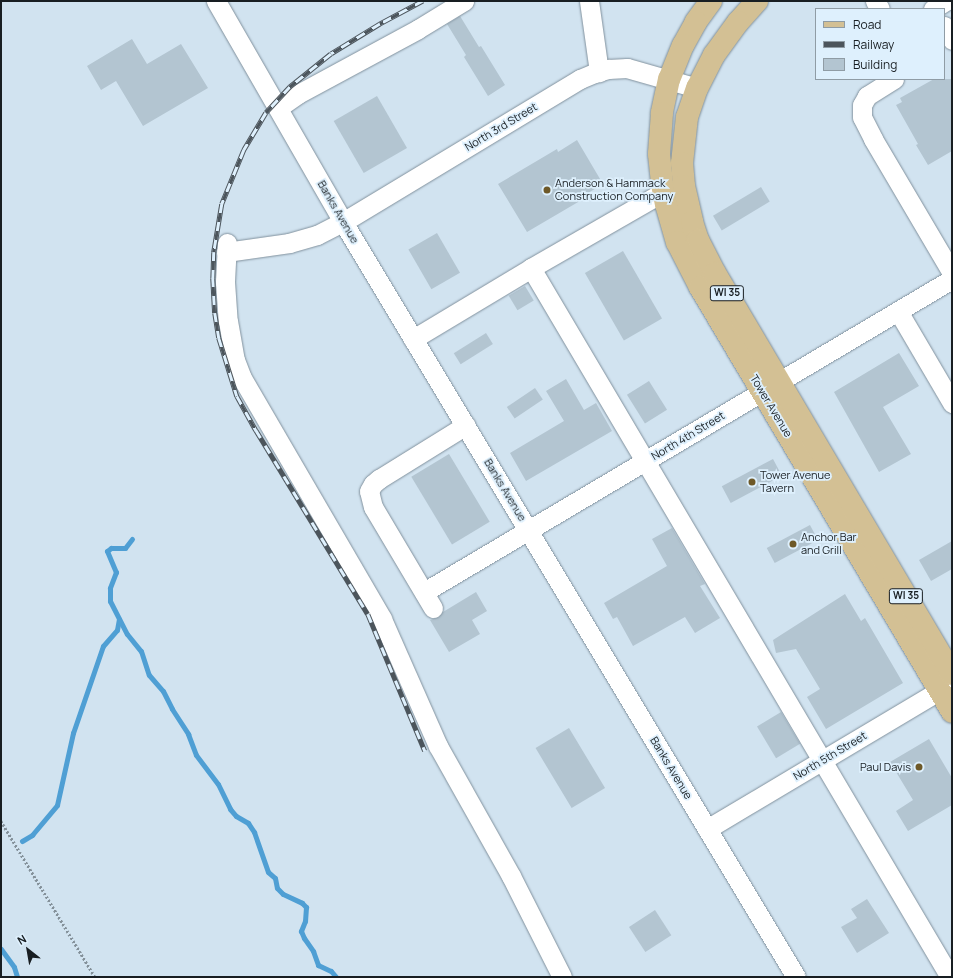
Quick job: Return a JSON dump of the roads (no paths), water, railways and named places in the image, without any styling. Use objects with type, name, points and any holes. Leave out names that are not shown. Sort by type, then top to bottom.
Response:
[{"type":"main road","name":"WI 35","points":[[669,79],[696,22],[711,1]]},
{"type":"main road","name":"WI 35","points":[[697,88],[724,39],[757,1]]},
{"type":"main road","name":"Tower Avenue","points":[[669,79],[662,113],[660,140],[663,192],[670,219],[685,261],[771,386],[948,682],[952,712]]},
{"type":"main road","name":"Tower Avenue","points":[[697,88],[687,117],[682,147],[684,186],[692,222],[712,267],[771,386]]},
{"type":"street","name":"Banks Avenue","points":[[216,1],[343,222],[796,977]]},
{"type":"street","points":[[278,108],[298,94],[323,82],[370,53],[418,29],[464,1]]},
{"type":"street","points":[[589,1],[598,72]]},
{"type":"street","points":[[935,8],[946,1]]},
{"type":"street","points":[[945,28],[952,40]]},
{"type":"street","name":"North 3rd Street","points":[[562,977],[511,876],[438,746],[382,619],[242,378],[235,360],[228,321],[224,282],[227,247],[308,238],[343,222],[580,79],[598,72],[627,68],[697,88]]},
{"type":"street","points":[[892,80],[867,96],[862,105],[862,117],[873,139],[952,272]]},
{"type":"street","points":[[413,339],[531,268],[663,192]]},
{"type":"street","points":[[531,268],[950,977]]},
{"type":"street","name":"North 4th Street","points":[[466,425],[379,479],[373,484],[369,491],[374,507],[428,600],[529,530],[952,279]]},
{"type":"street","points":[[898,311],[952,403]]},
{"type":"street","name":"North 5th Street","points":[[707,829],[948,682]]},
{"type":"waterway","points":[[132,539],[125,548],[111,548],[107,551],[116,572],[110,588],[110,601],[127,634],[141,651],[149,675],[163,691],[172,709],[188,734],[196,755],[218,784],[230,809],[236,816],[248,823],[254,832],[268,872],[275,878],[277,888],[283,894],[302,903],[306,907],[305,921],[301,931],[313,951],[318,965],[331,971],[336,977]]},
{"type":"waterway","points":[[22,841],[32,835],[57,805],[73,733],[103,646],[117,630],[119,619]]},
{"type":"waterway","points":[[1,949],[14,967],[17,977]]},
{"type":"railway","points":[[423,1],[380,24],[331,54],[290,87],[266,113],[244,150],[222,204],[214,252],[213,278],[215,313],[219,338],[237,396],[256,430],[368,614],[425,751]]},
{"type":"place","name":"Anderson & Hammack Construction Company","points":[[547,190]]},
{"type":"place","name":"Tower Avenue Tavern","points":[[752,482]]},
{"type":"place","name":"Anchor Bar and Grill","points":[[793,544]]},
{"type":"place","name":"Paul Davis","points":[[919,767]]}]
